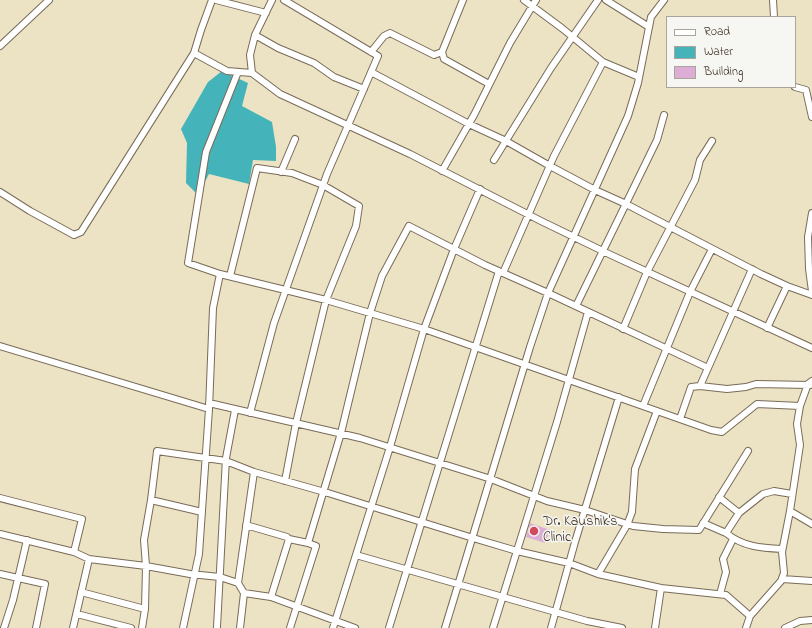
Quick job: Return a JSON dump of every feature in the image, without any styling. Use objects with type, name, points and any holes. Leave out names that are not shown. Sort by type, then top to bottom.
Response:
[{"type":"street","points":[[0,46],[49,0]]},
{"type":"street","points":[[0,192],[30,211],[74,235],[81,232],[194,53],[212,0]]},
{"type":"street","points":[[216,0],[266,13]]},
{"type":"street","points":[[252,72],[250,56],[255,35],[272,0]]},
{"type":"street","points":[[250,413],[274,323],[323,185],[378,56],[284,0]]},
{"type":"street","points":[[463,0],[442,52],[444,59],[489,84]]},
{"type":"street","points":[[524,0],[603,62],[639,77]]},
{"type":"street","points":[[442,171],[469,124],[510,43],[536,0]]},
{"type":"street","points":[[494,160],[551,68],[598,0]]},
{"type":"street","points":[[606,0],[649,27]]},
{"type":"street","points":[[445,628],[548,292],[628,116],[639,77],[651,17],[664,0]]},
{"type":"street","points":[[773,0],[774,16]]},
{"type":"street","points":[[371,52],[384,36],[390,33],[434,55],[442,52]]},
{"type":"street","points":[[255,35],[278,48],[314,63],[334,77],[364,89]]},
{"type":"street","points":[[194,53],[227,71],[252,72],[280,94],[348,125],[528,215],[574,236],[603,252],[812,348]]},
{"type":"street","points":[[389,628],[476,347],[501,272],[550,166],[603,62]]},
{"type":"street","points":[[238,72],[206,152],[188,263],[220,274],[326,300],[424,329],[710,430],[722,432],[757,404],[800,406]]},
{"type":"street","points":[[371,72],[469,124],[506,140],[595,190],[626,204],[787,286],[812,295]]},
{"type":"street","points":[[796,87],[806,90],[812,117]]},
{"type":"street","points":[[576,306],[657,140],[664,115]]},
{"type":"street","points":[[281,172],[295,140]]},
{"type":"street","points":[[623,329],[648,272],[695,180],[700,160],[712,141]]},
{"type":"street","points":[[230,276],[257,168],[292,174],[323,185],[359,206],[356,226],[326,300],[296,423],[285,480]]},
{"type":"street","points":[[333,628],[390,447],[424,329],[454,249],[480,190]]},
{"type":"street","points":[[812,213],[808,237],[809,269],[812,291]]},
{"type":"street","points":[[308,542],[341,433],[370,313],[382,276],[410,226],[501,272],[548,292],[623,329],[708,368]]},
{"type":"street","points":[[643,406],[690,292],[712,249]]},
{"type":"street","points":[[700,386],[752,269]]},
{"type":"street","points":[[183,628],[199,554],[214,308],[220,274]]},
{"type":"street","points":[[767,328],[787,286]]},
{"type":"street","points":[[493,628],[534,496],[588,312]]},
{"type":"street","points":[[0,346],[209,406],[250,413],[341,433],[440,462],[491,479],[548,501],[585,510],[633,526],[699,530],[748,451]]},
{"type":"street","points":[[680,419],[691,387],[700,386],[727,389],[746,387],[756,384],[811,383],[800,406],[797,424],[800,445],[790,511],[782,549],[784,573],[782,579],[769,596],[750,616],[746,628]]},
{"type":"street","points":[[551,628],[619,397]]},
{"type":"street","points":[[217,627],[226,460],[235,410]]},
{"type":"street","points":[[598,574],[627,525],[632,512],[635,469],[657,411]]},
{"type":"street","points":[[142,628],[146,566],[144,540],[157,451],[226,460],[254,472],[372,506],[517,551],[569,564],[598,574],[661,588],[726,595],[750,616]]},
{"type":"street","points":[[240,628],[244,593],[238,583],[254,472]]},
{"type":"street","points":[[726,533],[739,513],[763,494],[774,491],[792,494]]},
{"type":"street","points":[[719,497],[739,513]]},
{"type":"street","points":[[0,498],[82,519],[74,552]]},
{"type":"street","points":[[151,500],[202,512]]},
{"type":"street","points":[[790,511],[812,524]]},
{"type":"street","points":[[703,523],[726,533],[733,539],[755,547],[782,549]]},
{"type":"street","points":[[246,525],[287,537],[289,539],[308,542],[316,546],[290,628]]},
{"type":"street","points":[[0,534],[74,552],[89,559],[146,566],[194,575],[220,577],[238,583]]},
{"type":"street","points":[[271,597],[289,539]]},
{"type":"street","points":[[720,594],[726,572],[723,559],[733,539]]},
{"type":"street","points":[[4,628],[13,600],[27,540]]},
{"type":"street","points":[[356,556],[503,596],[587,621],[622,628]]},
{"type":"street","points":[[73,628],[89,559]]},
{"type":"street","points":[[0,574],[45,584],[36,628]]},
{"type":"street","points":[[782,579],[812,580]]},
{"type":"street","points":[[655,628],[661,588]]},
{"type":"street","points":[[81,592],[144,609]]},
{"type":"street","points":[[244,593],[271,597],[355,628]]},
{"type":"street","points":[[77,614],[131,628]]},
{"type":"street","points":[[786,628],[800,621],[812,620]]},
{"type":"street","points":[[585,628],[587,621]]},
{"type":"water","points":[[222,71],[248,83],[242,106],[272,122],[276,147],[276,161],[253,160],[249,184],[209,174],[198,195],[186,183],[187,143],[181,129],[208,82]]},
{"type":"building","points":[[530,523],[550,530],[545,543],[526,537]]},
{"type":"place","name":"Dr. Kaushik's Clinic","points":[[534,531]]}]
